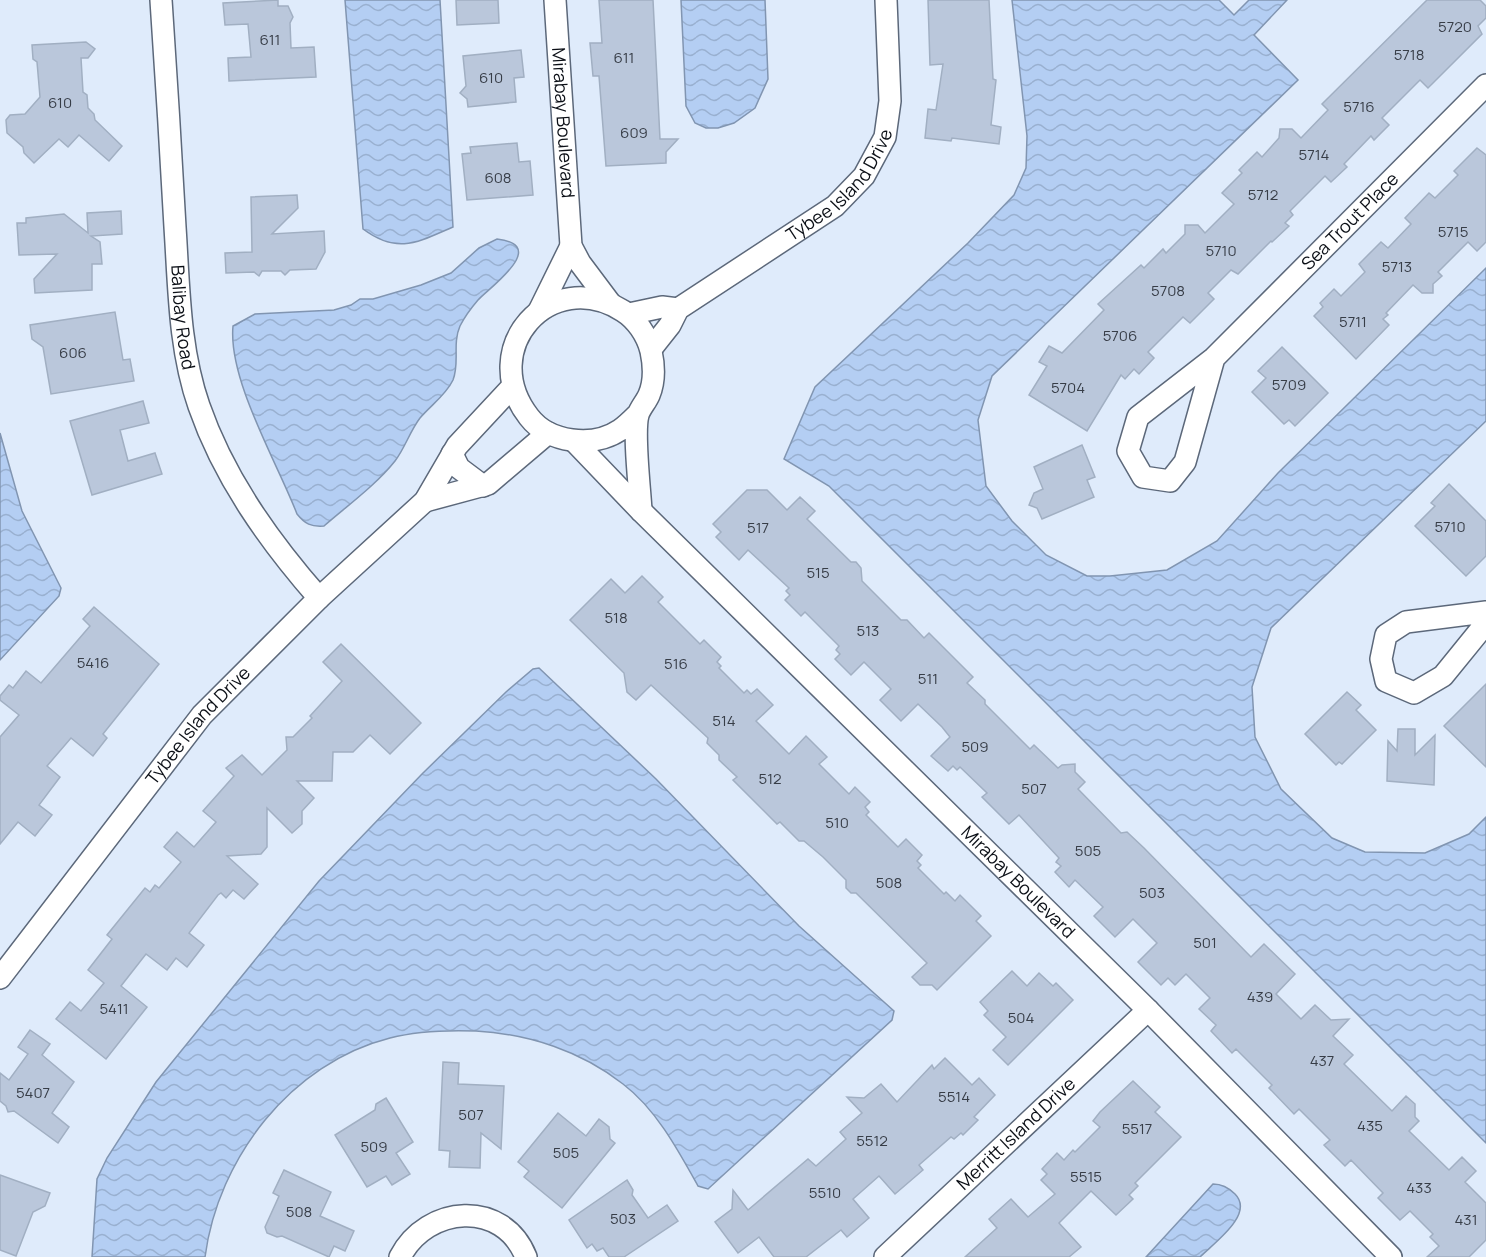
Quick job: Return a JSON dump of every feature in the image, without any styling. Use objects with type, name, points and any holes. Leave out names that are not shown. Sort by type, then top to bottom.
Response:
[{"type":"street","name":"Balibay Road","points":[[161,0],[181,314],[199,407],[230,474],[257,521],[289,564],[319,598]]},
{"type":"street","name":"Mirabay Boulevard","points":[[555,0],[572,246],[580,263],[610,303]]},
{"type":"street","name":"Tybee Island Drive","points":[[651,349],[670,325],[678,309],[835,206],[864,176],[885,137],[890,101],[886,0]]},
{"type":"street","name":"Sea Trout Place","points":[[1214,358],[1185,462],[1170,481],[1143,477],[1128,451],[1138,417],[1214,358],[1486,85]]},
{"type":"street","name":"Mirabay Boulevard","points":[[539,311],[561,300],[586,297],[610,303],[629,314],[642,330],[651,349],[654,372],[649,395],[638,415],[620,431],[598,440],[574,441],[548,433],[526,413],[512,387],[510,365],[514,345],[524,326],[539,311],[572,246]]},
{"type":"street","points":[[629,314],[662,307],[678,309]]},
{"type":"street","name":"Tybee Island Drive","points":[[0,978],[202,715],[319,598],[425,501],[452,454],[512,387]]},
{"type":"street","name":"Mirabay Boulevard","points":[[638,415],[641,511]]},
{"type":"street","name":"Tybee Island Drive","points":[[425,501],[488,484],[548,433]]},
{"type":"street","name":"Mirabay Boulevard","points":[[574,441],[641,511],[1148,1010],[1391,1257]]},
{"type":"street","points":[[452,454],[459,468],[483,486]]},
{"type":"street","points":[[1486,612],[1406,622],[1386,635],[1381,660],[1386,681],[1414,693],[1443,676],[1486,623]]},
{"type":"street","name":"Merritt Island Drive","points":[[885,1257],[1148,1010]]},
{"type":"street","points":[[400,1257],[408,1242],[426,1226],[447,1217],[468,1215],[490,1221],[508,1232],[526,1257]]},
{"type":"water","points":[[345,0],[440,0],[453,227],[418,241],[398,244],[387,242],[363,229]]},
{"type":"water","points":[[681,0],[765,0],[768,79],[755,108],[734,123],[718,128],[706,128],[695,123],[686,106]]},
{"type":"water","points":[[1012,0],[1219,0],[1234,15],[1249,0],[1287,0],[1254,35],[1298,80],[992,376],[978,420],[986,486],[1012,521],[1046,555],[1087,576],[1110,576],[1167,570],[1217,541],[1278,473],[1486,268],[1486,421],[1271,628],[1252,687],[1255,737],[1281,789],[1332,838],[1365,852],[1425,853],[1469,834],[1486,817],[1486,1143],[829,486],[784,459],[815,387],[968,243],[1014,195],[1026,168],[1027,136]]},
{"type":"water","points":[[497,239],[512,243],[518,249],[517,258],[503,277],[478,300],[460,326],[455,374],[450,385],[420,418],[399,456],[379,478],[324,526],[315,526],[306,522],[297,514],[246,396],[233,347],[233,326],[255,314],[334,310],[351,305],[360,299],[373,299],[421,285],[451,273],[479,248]]},
{"type":"water","points":[[0,433],[22,511],[61,588],[59,596],[0,660]]},
{"type":"water","points":[[539,668],[656,779],[799,926],[894,1011],[892,1020],[708,1189],[698,1186],[665,1131],[646,1105],[623,1084],[590,1062],[535,1040],[496,1033],[433,1032],[390,1038],[354,1051],[321,1069],[291,1092],[265,1120],[243,1151],[225,1185],[213,1220],[205,1257],[92,1257],[97,1179],[107,1158],[156,1082],[319,881],[422,774],[506,692],[533,669]]},
{"type":"water","points":[[1213,1184],[1227,1188],[1240,1202],[1240,1210],[1230,1228],[1200,1257],[1146,1257]]},
{"type":"building","points":[[278,0],[278,6],[288,6],[293,17],[290,23],[291,48],[314,47],[316,77],[229,81],[228,58],[251,57],[248,24],[225,25],[223,3]]},
{"type":"building","points":[[456,0],[498,0],[499,23],[457,25]]},
{"type":"building","points":[[599,0],[653,0],[660,139],[678,139],[666,152],[666,163],[606,166],[599,76],[593,76],[590,43],[602,43]]},
{"type":"building","points":[[928,0],[989,0],[993,79],[996,80],[991,125],[1001,127],[999,144],[952,138],[951,141],[925,138],[928,109],[936,110],[943,64],[930,65]]},
{"type":"building","points":[[1427,0],[1480,0],[1486,6],[1486,18],[1478,26],[1482,34],[1428,88],[1420,80],[1382,118],[1389,125],[1374,140],[1371,136],[1344,164],[1347,167],[1331,182],[1325,176],[1290,211],[1293,215],[1285,223],[1289,226],[1238,274],[1231,270],[1208,293],[1214,299],[1190,323],[1183,317],[1148,352],[1154,358],[1139,374],[1134,369],[1125,379],[1121,375],[1087,431],[1029,395],[1047,366],[1039,362],[1049,346],[1062,353],[1104,310],[1098,304],[1141,265],[1144,268],[1163,249],[1166,253],[1185,234],[1185,225],[1198,225],[1205,233],[1234,204],[1222,193],[1242,173],[1239,170],[1257,152],[1262,157],[1279,138],[1280,129],[1292,129],[1301,138],[1328,110],[1322,104]]},
{"type":"building","points":[[86,42],[95,49],[88,58],[81,58],[83,92],[87,95],[88,108],[94,114],[95,120],[122,146],[109,161],[79,135],[68,147],[59,139],[34,163],[24,153],[23,147],[7,133],[6,120],[10,115],[25,114],[40,97],[37,62],[33,59],[32,45]]},
{"type":"building","points":[[521,50],[524,77],[514,78],[516,102],[468,107],[467,99],[460,93],[466,86],[463,56]]},
{"type":"building","points":[[517,143],[519,162],[530,161],[533,195],[467,200],[462,154],[471,153],[470,147]]},
{"type":"building","points":[[1477,148],[1486,155],[1486,242],[1477,251],[1468,242],[1438,272],[1442,276],[1433,284],[1433,293],[1422,293],[1413,285],[1386,313],[1388,315],[1383,319],[1389,325],[1356,359],[1314,316],[1323,307],[1320,303],[1334,289],[1341,296],[1365,272],[1359,264],[1381,242],[1388,248],[1411,224],[1405,218],[1429,193],[1435,198],[1458,175],[1454,171]]},
{"type":"building","points":[[297,195],[298,208],[272,234],[324,231],[325,252],[316,269],[290,270],[285,275],[281,271],[262,271],[259,276],[254,272],[226,273],[225,253],[252,252],[251,197]]},
{"type":"building","points":[[121,211],[122,234],[91,236],[100,242],[102,264],[92,264],[92,290],[35,293],[34,279],[57,254],[19,255],[17,223],[26,223],[26,218],[64,214],[88,233],[87,213]]},
{"type":"building","points":[[115,312],[123,360],[130,359],[134,381],[51,394],[43,347],[32,339],[30,325]]},
{"type":"building","points":[[1282,347],[1328,393],[1295,426],[1289,420],[1284,424],[1252,392],[1266,378],[1258,371]]},
{"type":"building","points":[[143,401],[149,423],[120,430],[128,461],[155,453],[162,474],[92,495],[70,421]]},
{"type":"building","points":[[1082,445],[1095,477],[1087,480],[1094,497],[1042,519],[1037,508],[1029,505],[1034,493],[1043,489],[1034,467]]},
{"type":"building","points":[[1449,484],[1486,521],[1486,556],[1466,576],[1415,526],[1435,506],[1431,503]]},
{"type":"building","points":[[747,490],[767,490],[787,510],[800,497],[815,511],[807,519],[851,562],[856,562],[861,568],[862,581],[901,620],[907,620],[924,638],[929,633],[973,677],[967,683],[1030,749],[1034,745],[1058,768],[1062,765],[1075,764],[1075,772],[1085,782],[1078,789],[1121,833],[1127,832],[1144,848],[1251,957],[1264,944],[1295,974],[1276,994],[1301,1019],[1315,1005],[1331,1020],[1349,1019],[1333,1036],[1353,1055],[1344,1064],[1392,1111],[1406,1096],[1415,1104],[1415,1117],[1419,1121],[1409,1131],[1449,1170],[1462,1157],[1476,1171],[1465,1182],[1486,1203],[1486,1240],[1469,1257],[1427,1257],[1439,1246],[1430,1237],[1433,1234],[1410,1211],[1400,1220],[1378,1198],[1383,1193],[1351,1160],[1345,1166],[1324,1145],[1330,1140],[1299,1109],[1294,1114],[1269,1088],[1272,1085],[1236,1049],[1232,1053],[1211,1031],[1216,1025],[1199,1009],[1210,998],[1186,974],[1175,985],[1168,978],[1161,985],[1138,962],[1157,943],[1133,919],[1115,937],[1094,916],[1103,907],[1075,880],[1069,887],[1055,872],[1061,866],[1056,862],[1059,858],[1019,815],[1009,824],[982,797],[987,793],[960,767],[957,770],[953,766],[948,771],[931,756],[950,737],[942,727],[918,704],[901,721],[880,700],[891,689],[864,662],[851,675],[835,659],[840,654],[836,650],[839,646],[805,612],[801,616],[785,600],[790,595],[786,591],[789,588],[748,550],[739,560],[716,537],[721,532],[713,524]]},
{"type":"building","points":[[642,576],[663,597],[658,602],[700,644],[704,640],[721,657],[717,662],[721,666],[719,668],[744,693],[747,690],[751,694],[757,689],[773,705],[756,721],[789,754],[806,736],[827,757],[819,764],[849,794],[855,787],[870,802],[865,807],[869,812],[866,815],[898,847],[906,839],[922,855],[917,861],[921,865],[918,868],[944,894],[946,892],[955,901],[960,895],[981,916],[976,921],[991,936],[937,990],[932,985],[920,985],[912,977],[927,963],[856,893],[851,893],[846,888],[846,880],[823,857],[804,841],[799,841],[780,822],[777,824],[733,780],[737,777],[719,760],[719,755],[707,743],[708,738],[651,685],[636,700],[627,692],[624,673],[570,620],[611,579],[625,593]]},
{"type":"building","points":[[94,607],[159,664],[103,734],[107,738],[93,756],[71,738],[47,766],[60,777],[39,805],[52,815],[35,836],[18,822],[0,844],[0,737],[19,715],[0,700],[0,696],[9,685],[13,688],[26,671],[41,683],[90,626],[83,619]]},
{"type":"building","points":[[341,644],[421,723],[390,754],[370,735],[353,752],[333,752],[332,781],[297,781],[314,798],[302,811],[302,824],[292,833],[267,808],[267,847],[261,854],[227,856],[258,884],[244,899],[233,890],[226,898],[221,893],[218,895],[189,933],[204,945],[187,967],[176,958],[167,970],[146,954],[121,986],[147,1007],[106,1059],[56,1019],[70,1002],[81,1011],[104,983],[88,970],[112,939],[107,935],[145,888],[150,892],[155,885],[159,888],[181,862],[164,847],[177,832],[194,847],[216,822],[203,811],[234,776],[226,768],[242,755],[262,775],[287,750],[286,737],[293,737],[312,718],[310,716],[342,681],[323,662]]},
{"type":"building","points":[[1486,684],[1486,767],[1444,726]]},
{"type":"building","points":[[1347,692],[1361,705],[1356,710],[1376,730],[1342,764],[1339,762],[1336,765],[1305,734]]},
{"type":"building","points":[[1398,729],[1415,729],[1415,755],[1435,735],[1434,785],[1387,781],[1388,741],[1397,751]]},
{"type":"building","points":[[1012,971],[1027,986],[1039,973],[1053,986],[1056,983],[1073,1000],[1008,1065],[993,1050],[1006,1037],[984,1015],[988,1011],[980,1002]]},
{"type":"building","points":[[30,1030],[50,1044],[42,1055],[74,1082],[52,1113],[69,1127],[58,1143],[14,1111],[8,1112],[6,1106],[0,1101],[0,1073],[9,1080],[28,1054],[18,1047]]},
{"type":"building","points":[[945,1058],[972,1085],[979,1078],[995,1095],[974,1117],[978,1120],[963,1135],[961,1133],[954,1139],[951,1137],[919,1165],[923,1170],[895,1194],[879,1176],[853,1199],[869,1218],[847,1237],[841,1230],[806,1257],[774,1257],[759,1237],[738,1253],[715,1222],[732,1209],[733,1190],[748,1210],[808,1159],[816,1166],[846,1139],[840,1132],[862,1113],[847,1097],[864,1098],[881,1084],[897,1102],[932,1065],[934,1069]]},
{"type":"building","points":[[443,1062],[459,1063],[458,1084],[504,1086],[501,1149],[481,1133],[480,1168],[449,1167],[450,1151],[439,1150]]},
{"type":"building","points":[[1133,1081],[1160,1107],[1155,1112],[1181,1137],[1135,1183],[1138,1186],[1129,1195],[1133,1199],[1116,1215],[1091,1191],[1059,1223],[1081,1247],[1069,1257],[965,1257],[997,1228],[989,1219],[1011,1199],[1028,1217],[1055,1194],[1041,1180],[1047,1174],[1042,1169],[1057,1153],[1064,1160],[1073,1150],[1075,1152],[1100,1127],[1093,1121],[1100,1112]]},
{"type":"building","points":[[386,1098],[413,1142],[396,1153],[410,1174],[392,1185],[386,1176],[367,1187],[335,1135],[375,1110],[376,1104]]},
{"type":"building","points":[[558,1113],[586,1136],[599,1119],[609,1127],[610,1139],[615,1143],[562,1208],[524,1177],[529,1171],[518,1162]]},
{"type":"building","points":[[284,1170],[331,1192],[320,1216],[354,1231],[345,1251],[334,1246],[329,1257],[282,1236],[277,1237],[267,1233],[265,1227],[279,1196],[273,1193]]},
{"type":"building","points":[[0,1175],[50,1193],[45,1206],[33,1212],[16,1256],[0,1250]]},
{"type":"building","points":[[627,1180],[633,1190],[632,1195],[648,1218],[667,1205],[678,1221],[624,1257],[609,1257],[603,1248],[597,1251],[592,1244],[587,1248],[569,1220]]}]
